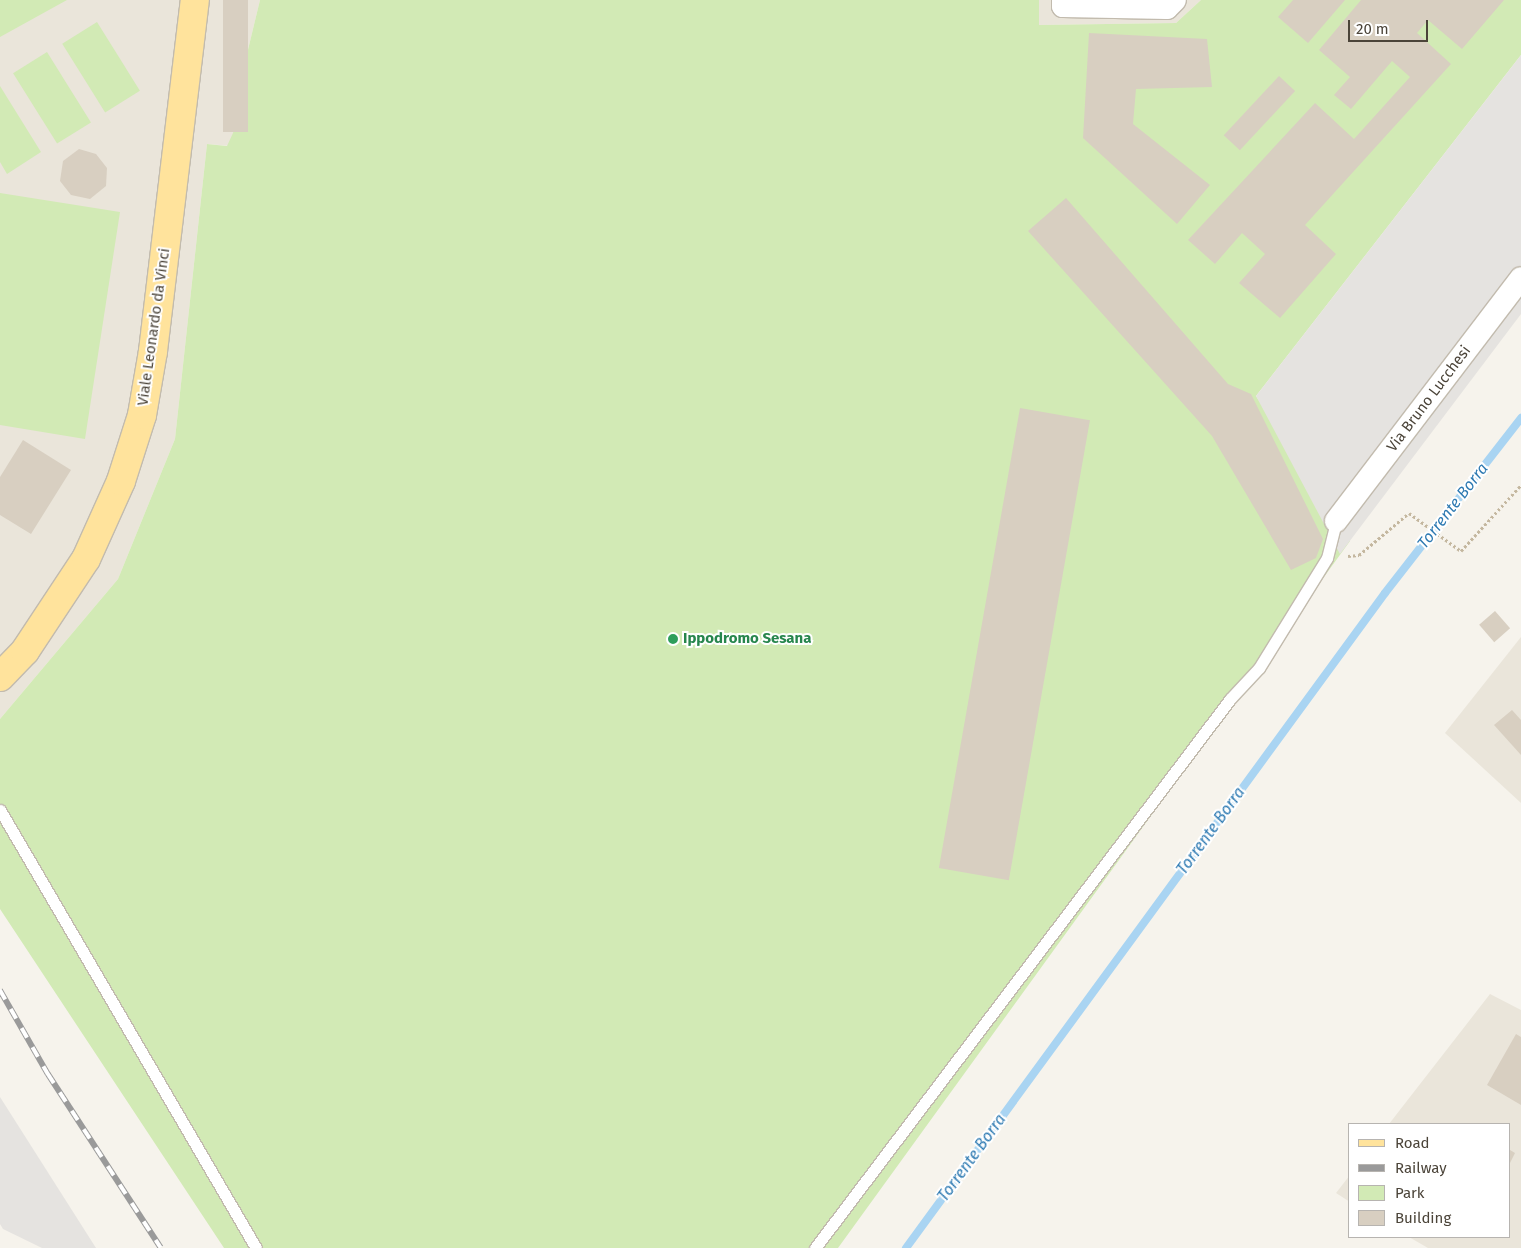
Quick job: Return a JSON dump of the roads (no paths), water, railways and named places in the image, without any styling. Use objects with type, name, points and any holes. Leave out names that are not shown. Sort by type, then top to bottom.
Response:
[{"type":"main road","name":"Viale Leonardo da Vinci","points":[[0,677],[25,651],[86,559],[121,481],[142,415],[154,351],[195,0]]},
{"type":"street","points":[[1063,0],[1063,6],[1167,8],[1175,0]]},
{"type":"street","name":"Via Bruno Lucchesi","points":[[1336,521],[1521,278]]},
{"type":"lane","points":[[815,1248],[1230,699],[1259,668],[1327,558],[1336,521]]},
{"type":"lane","points":[[0,810],[256,1248]]},
{"type":"waterway","name":"Torrente Borra","points":[[906,1248],[1385,593],[1521,418]]},
{"type":"railway","points":[[0,990],[48,1074],[161,1248]]},
{"type":"place","name":"Ippodromo Sesana","points":[[673,639]]}]
